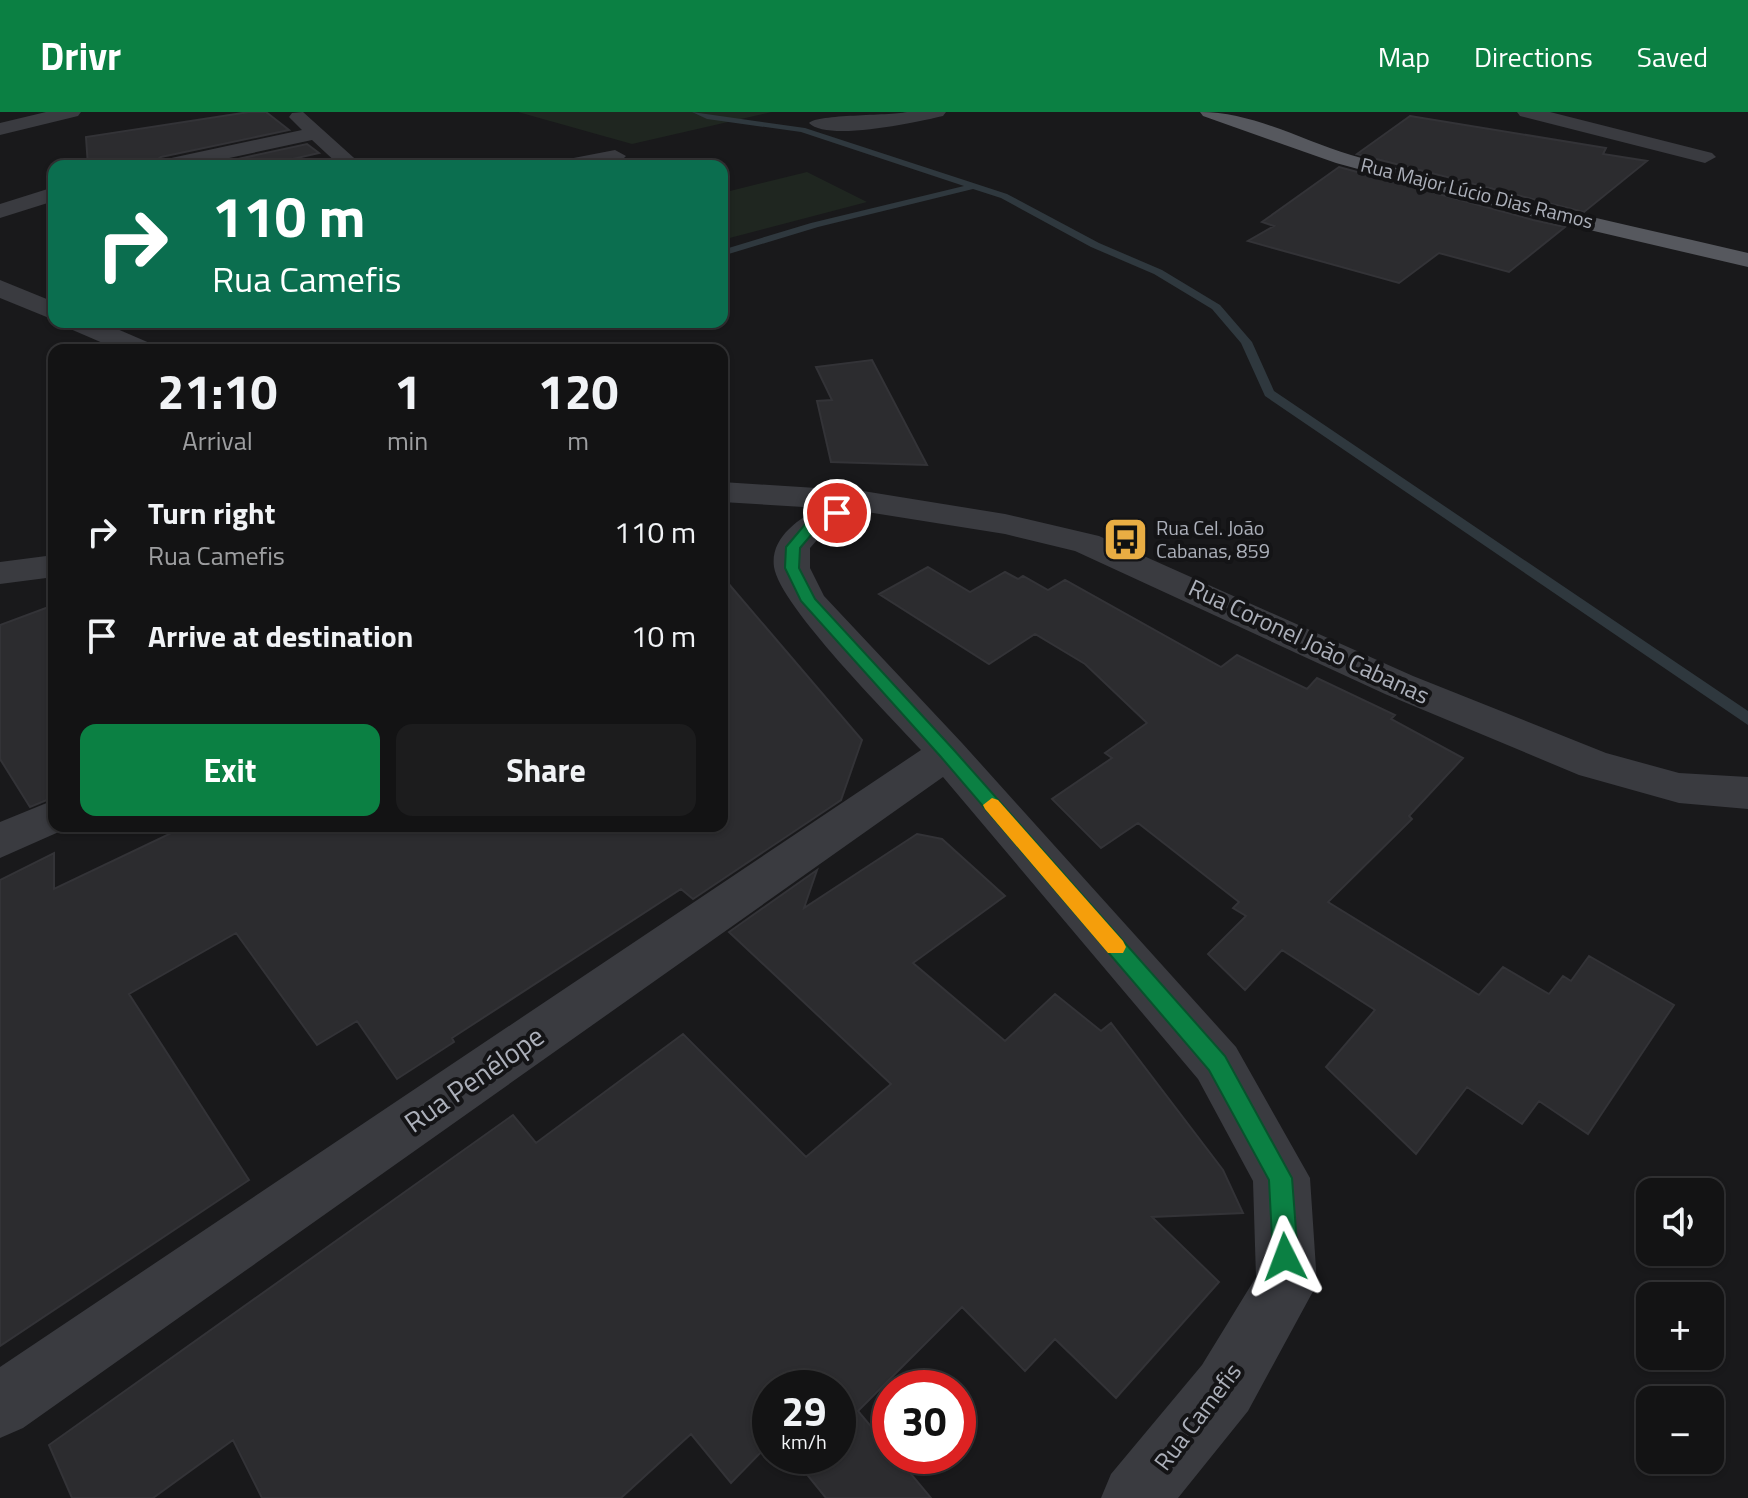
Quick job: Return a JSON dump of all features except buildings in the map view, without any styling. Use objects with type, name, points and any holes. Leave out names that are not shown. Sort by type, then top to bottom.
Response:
[{"type":"main road","name":"Rua Major Lúcio Dias Ramos","points":[[1210,112],[1343,159],[1542,212],[1748,260]]},
{"type":"street","points":[[0,129],[71,112]]},
{"type":"street","points":[[819,123],[883,123],[936,112]]},
{"type":"street","points":[[1527,112],[1705,157]]},
{"type":"street","points":[[299,117],[345,160]]},
{"type":"street","points":[[190,160],[314,134]]},
{"type":"street","points":[[588,144],[617,160]]},
{"type":"street","points":[[0,211],[48,196]]},
{"type":"street","points":[[0,288],[48,304]]},
{"type":"street","points":[[92,328],[128,344]]},
{"type":"street","name":"Rua Coronel João Cabanas","points":[[728,492],[863,501],[1005,524],[1087,543],[1399,685],[1594,765],[1679,788],[1748,793]]},
{"type":"street","name":"Rua Camefis","points":[[863,501],[812,525],[793,547],[792,568],[808,601],[947,753],[1217,1063],[1281,1178],[1287,1284],[1225,1388],[1135,1498]]},
{"type":"street","points":[[0,573],[48,567]]},
{"type":"street","name":"Rua Penélope","points":[[0,1405],[947,753]]},
{"type":"street","points":[[0,841],[48,819]]},
{"type":"shaded area","points":[[518,112],[772,112],[632,144]]},
{"type":"shaded area","points":[[807,172],[867,202],[728,238],[728,192]]},
{"type":"waterway","points":[[696,112],[707,117],[802,130],[1004,196],[1095,245],[1158,272],[1216,307],[1246,342],[1269,393],[1748,719]]},
{"type":"waterway","points":[[728,251],[814,225],[970,187]]},
{"type":"slow traffic","points":[[992,805],[1115,947]]},
{"type":"place","name":"Rua Cel. João Cabanas, 859","points":[[1125,539]]},
{"type":"route","points":[[837,513],[812,525],[793,547],[792,568],[808,601],[947,753],[1217,1063],[1281,1178],[1285,1257]]}]
